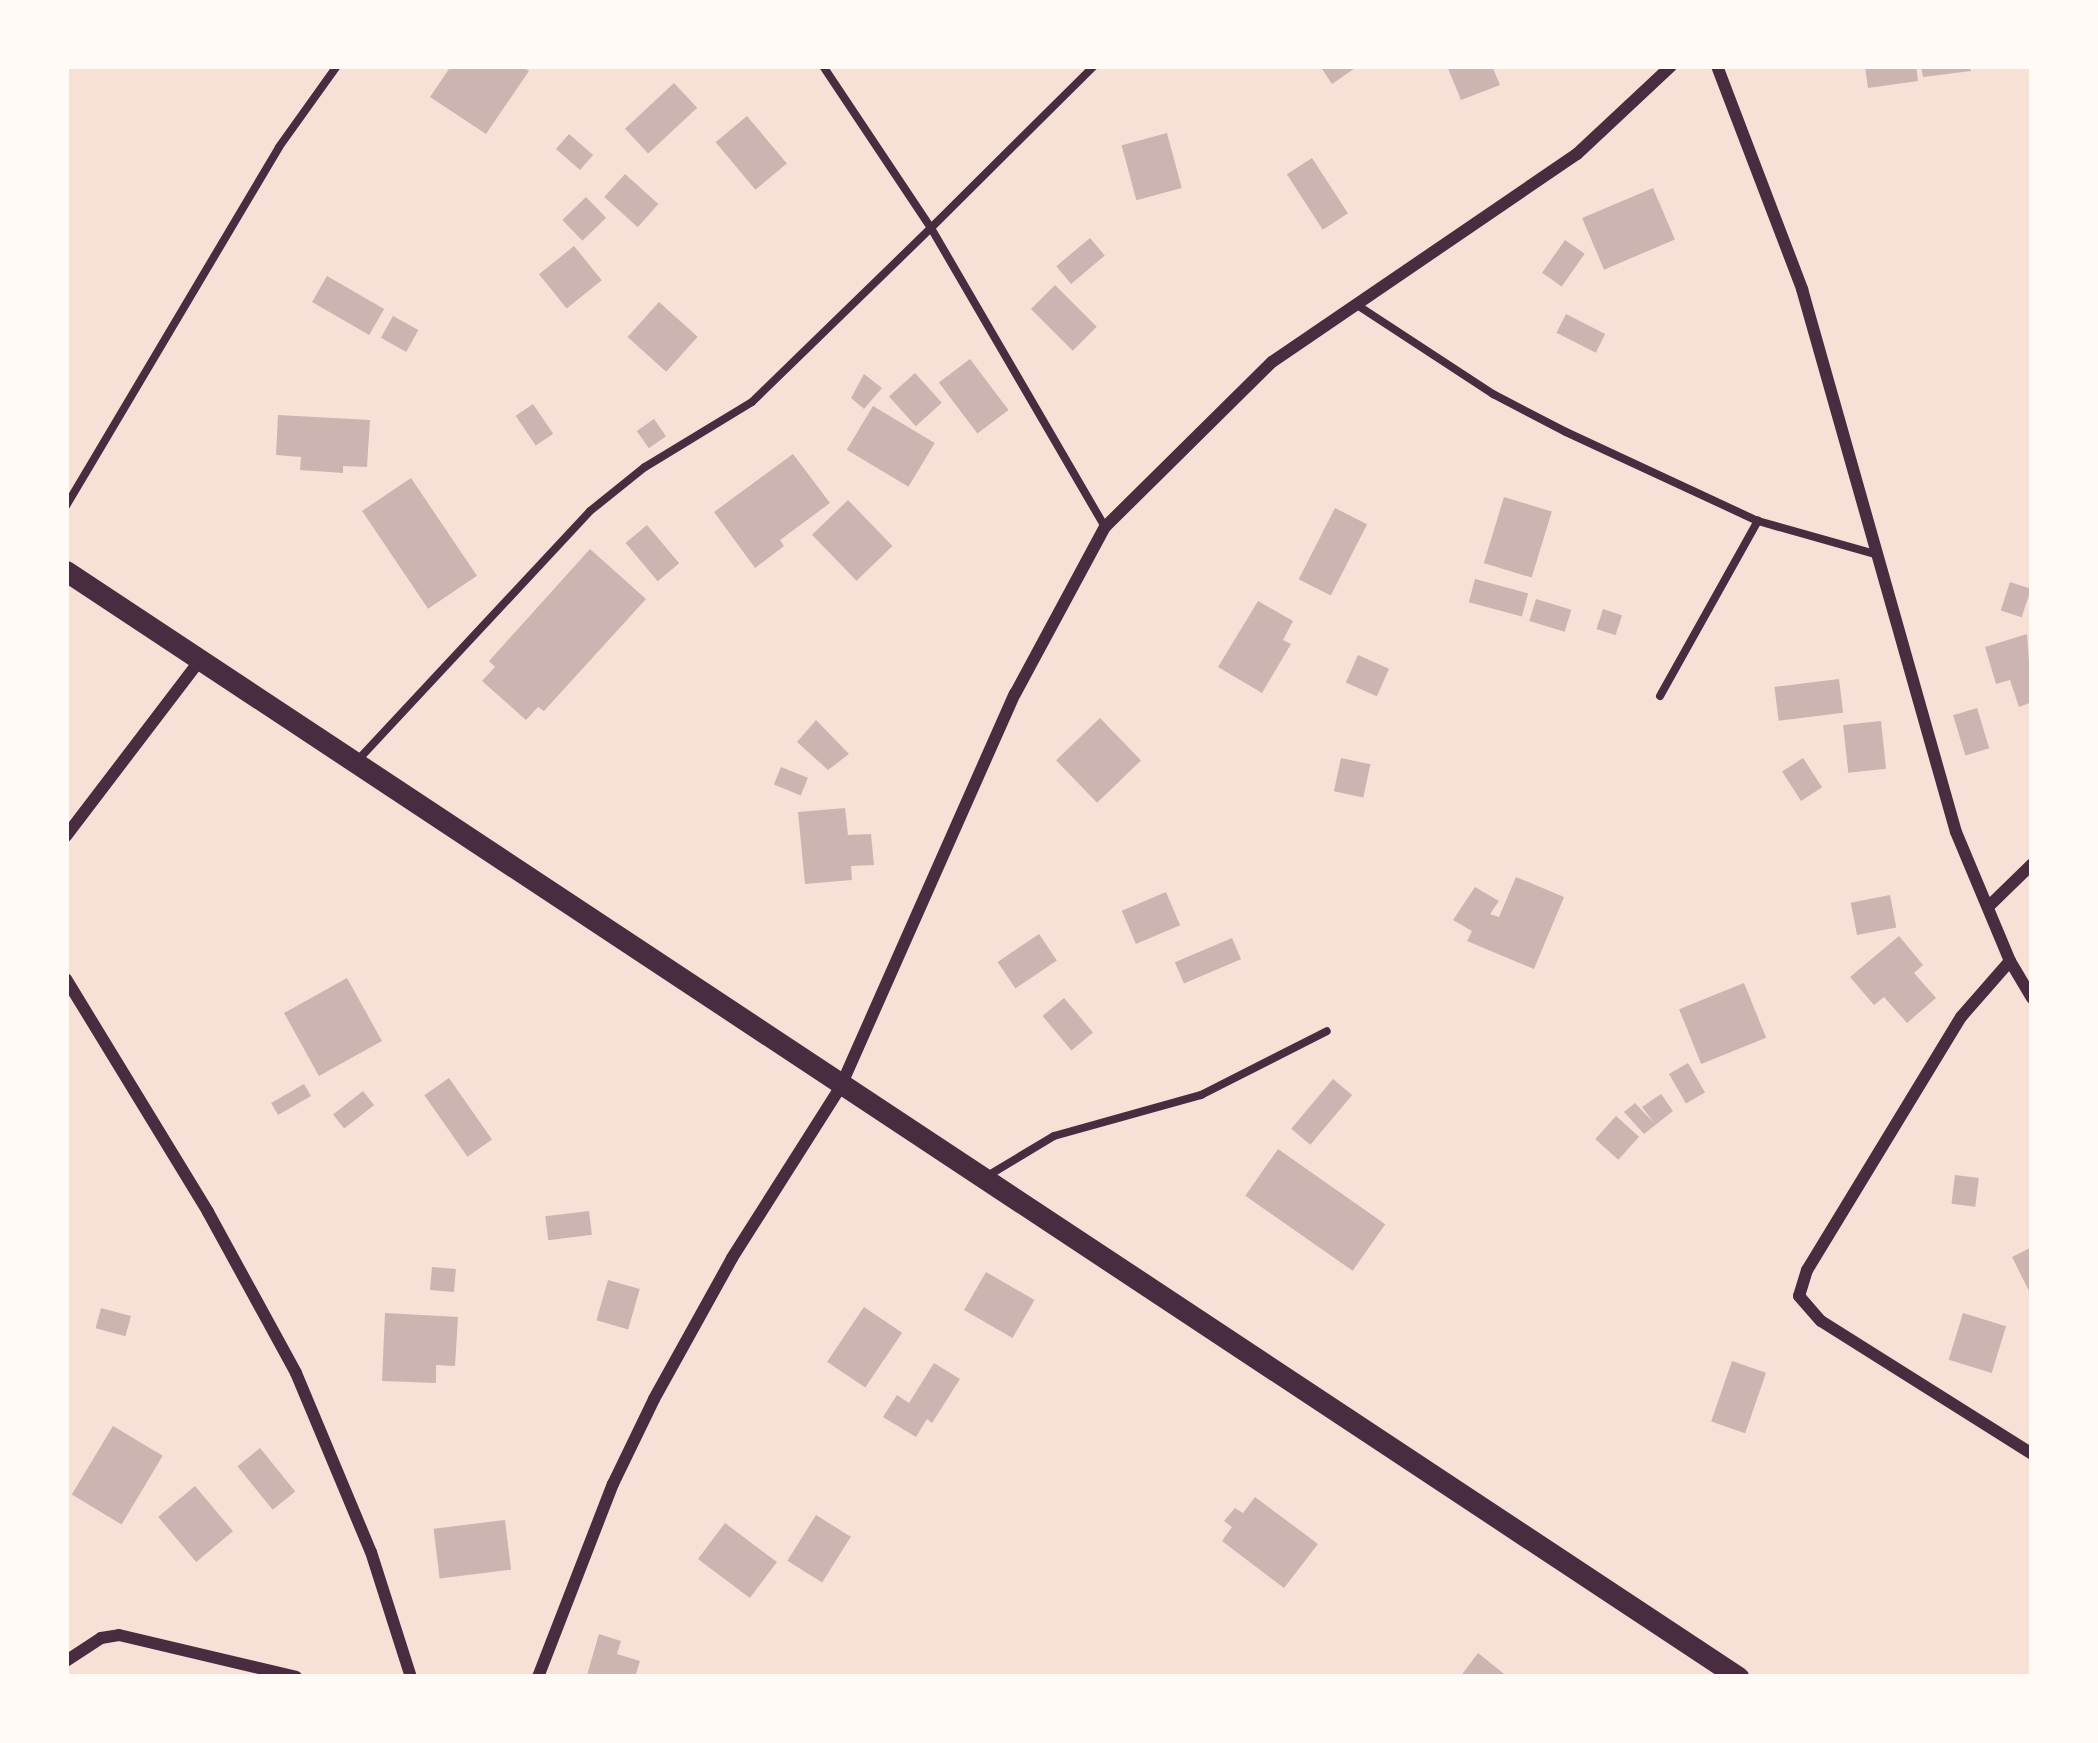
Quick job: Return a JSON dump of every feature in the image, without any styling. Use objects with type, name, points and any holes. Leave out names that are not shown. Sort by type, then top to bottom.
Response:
[{"type":"main road","points":[[66,571],[1715,1670],[1738,1677]]},
{"type":"street","points":[[538,1677],[613,1484],[653,1399],[732,1258],[840,1088],[1015,694],[1105,526],[1241,388],[1355,304],[1577,154],[1671,66]]},
{"type":"street","points":[[1717,66],[1802,289],[1956,832],[2010,962],[2032,998]]},
{"type":"street","points":[[66,836],[201,658]]},
{"type":"street","points":[[1988,908],[2032,864]]},
{"type":"street","points":[[2010,962],[1961,1017],[1807,1270],[1799,1296],[1821,1321],[2032,1454]]},
{"type":"street","points":[[66,979],[208,1212],[296,1373],[371,1552],[411,1677]]},
{"type":"street","points":[[66,1661],[101,1638],[119,1635],[296,1677]]},
{"type":"lane","points":[[66,506],[279,147],[337,66]]},
{"type":"lane","points":[[823,66],[931,228],[1105,526]]},
{"type":"lane","points":[[357,761],[590,511],[645,467],[752,402],[1094,66]]},
{"type":"lane","points":[[1355,304],[1524,411],[1758,521],[1878,554]]},
{"type":"lane","points":[[1660,696],[1758,521]]},
{"type":"lane","points":[[983,1179],[1054,1136],[1201,1095],[1328,1031]]},
{"type":"building","points":[[451,66],[521,66],[529,71],[486,134],[430,97]]},
{"type":"building","points":[[1320,66],[1358,66],[1332,84]]},
{"type":"building","points":[[1447,66],[1492,66],[1500,85],[1461,100]]},
{"type":"building","points":[[1865,66],[1916,66],[1918,81],[1868,88]]},
{"type":"building","points":[[1921,66],[1970,66],[1971,71],[1923,77]]},
{"type":"building","points":[[674,83],[697,108],[648,154],[625,129]]},
{"type":"building","points":[[747,116],[787,163],[755,190],[716,142]]},
{"type":"building","points":[[1167,133],[1182,188],[1136,200],[1122,145]]},
{"type":"building","points":[[569,134],[593,155],[580,170],[556,149]]},
{"type":"building","points":[[1312,158],[1348,213],[1323,230],[1287,174]]},
{"type":"building","points":[[625,174],[658,204],[638,227],[604,197]]},
{"type":"building","points":[[1653,188],[1675,240],[1604,270],[1582,218]]},
{"type":"building","points":[[586,197],[606,218],[582,241],[562,220]]},
{"type":"building","points":[[1090,238],[1105,256],[1071,284],[1056,266]]},
{"type":"building","points":[[1565,240],[1585,254],[1562,287],[1542,273]]},
{"type":"building","points":[[574,246],[602,280],[567,309],[539,274]]},
{"type":"building","points":[[327,276],[384,309],[369,335],[312,302]]},
{"type":"building","points":[[1055,285],[1097,327],[1073,351],[1031,309]]},
{"type":"building","points":[[659,302],[698,337],[666,372],[628,337]]},
{"type":"building","points":[[1566,314],[1605,334],[1596,353],[1556,333]]},
{"type":"building","points":[[393,316],[418,330],[406,352],[381,338]]},
{"type":"building","points":[[970,359],[1009,410],[977,434],[939,382]]},
{"type":"building","points":[[915,373],[942,403],[916,426],[889,396]]},
{"type":"building","points":[[864,374],[882,388],[864,409],[851,398]]},
{"type":"building","points":[[533,404],[553,434],[536,446],[516,416]]},
{"type":"building","points":[[873,406],[935,443],[908,487],[847,450]]},
{"type":"building","points":[[278,415],[370,420],[367,467],[343,466],[343,473],[300,470],[301,457],[276,455]]},
{"type":"building","points":[[654,419],[666,436],[649,448],[637,431]]},
{"type":"building","points":[[793,454],[830,503],[780,540],[784,546],[755,568],[714,512]]},
{"type":"building","points":[[411,478],[477,576],[428,609],[362,511]]},
{"type":"building","points":[[1504,497],[1552,512],[1532,578],[1484,563]]},
{"type":"building","points":[[848,500],[892,546],[856,581],[812,535]]},
{"type":"building","points":[[1335,508],[1367,524],[1331,596],[1299,579]]},
{"type":"building","points":[[647,525],[679,563],[658,581],[626,543]]},
{"type":"building","points":[[590,549],[646,599],[544,711],[538,707],[526,720],[482,681],[495,667],[489,661]]},
{"type":"building","points":[[1475,579],[1528,593],[1522,616],[1469,602]]},
{"type":"building","points":[[2010,582],[2031,589],[2022,617],[2001,611]]},
{"type":"building","points":[[1536,599],[1571,610],[1565,632],[1529,621]]},
{"type":"building","points":[[1258,601],[1293,621],[1283,640],[1291,644],[1262,693],[1218,667]]},
{"type":"building","points":[[1603,609],[1622,615],[1616,635],[1597,629]]},
{"type":"building","points":[[2027,634],[2032,702],[2019,707],[2010,680],[1996,684],[1985,647]]},
{"type":"building","points":[[1358,655],[1389,669],[1377,696],[1346,682]]},
{"type":"building","points":[[1839,679],[1843,713],[1779,721],[1774,687]]},
{"type":"building","points":[[1977,708],[1989,748],[1965,755],[1953,715]]},
{"type":"building","points":[[1100,718],[1141,760],[1097,803],[1056,760]]},
{"type":"building","points":[[816,720],[849,754],[828,770],[797,742]]},
{"type":"building","points":[[1881,721],[1886,769],[1848,773],[1843,725]]},
{"type":"building","points":[[1341,758],[1370,764],[1363,797],[1334,791]]},
{"type":"building","points":[[1803,758],[1822,787],[1801,801],[1782,772]]},
{"type":"building","points":[[781,767],[808,778],[801,795],[774,785]]},
{"type":"building","points":[[845,808],[848,835],[871,834],[874,865],[851,866],[852,880],[805,884],[798,812]]},
{"type":"building","points":[[1516,877],[1564,897],[1534,969],[1467,941],[1472,931],[1453,920],[1475,887],[1499,901],[1490,914],[1499,917]]},
{"type":"building","points":[[1166,892],[1180,925],[1136,944],[1122,911]]},
{"type":"building","points":[[1890,895],[1896,927],[1857,935],[1851,903]]},
{"type":"building","points":[[1039,934],[1057,961],[1015,988],[998,962]]},
{"type":"building","points":[[1899,936],[1923,965],[1914,973],[1936,998],[1907,1023],[1884,997],[1874,1005],[1850,977]]},
{"type":"building","points":[[1232,938],[1241,959],[1184,983],[1175,962]]},
{"type":"building","points":[[347,978],[382,1041],[319,1076],[284,1013]]},
{"type":"building","points":[[1744,983],[1766,1038],[1701,1064],[1679,1009]]},
{"type":"building","points":[[1064,998],[1093,1032],[1071,1050],[1043,1016]]},
{"type":"building","points":[[1688,1063],[1705,1092],[1686,1103],[1669,1074]]},
{"type":"building","points":[[449,1078],[492,1139],[467,1157],[424,1095]]},
{"type":"building","points":[[1333,1079],[1352,1095],[1310,1145],[1291,1129]]},
{"type":"building","points":[[304,1084],[311,1096],[278,1115],[271,1103]]},
{"type":"building","points":[[363,1091],[374,1105],[344,1129],[333,1114]]},
{"type":"building","points":[[1661,1094],[1673,1111],[1644,1134],[1624,1112],[1635,1103],[1655,1124],[1642,1107]]},
{"type":"building","points":[[1616,1116],[1639,1137],[1618,1160],[1595,1139]]},
{"type":"building","points":[[1278,1149],[1385,1224],[1353,1271],[1245,1196]]},
{"type":"building","points":[[1955,1175],[1979,1178],[1975,1207],[1951,1204]]},
{"type":"building","points":[[589,1211],[592,1235],[548,1240],[545,1216]]},
{"type":"building","points":[[2032,1247],[2032,1297],[2012,1257]]},
{"type":"building","points":[[432,1267],[456,1269],[454,1292],[430,1290]]},
{"type":"building","points":[[986,1272],[1034,1300],[1012,1338],[964,1310]]},
{"type":"building","points":[[608,1280],[640,1289],[628,1329],[596,1320]]},
{"type":"building","points":[[864,1307],[902,1333],[865,1387],[827,1362]]},
{"type":"building","points":[[101,1308],[131,1316],[126,1336],[96,1328]]},
{"type":"building","points":[[385,1313],[458,1317],[455,1366],[436,1365],[436,1383],[382,1381]]},
{"type":"building","points":[[1963,1313],[2006,1326],[1992,1373],[1949,1360]]},
{"type":"building","points":[[1732,1361],[1766,1373],[1745,1433],[1711,1422]]},
{"type":"building","points":[[934,1363],[960,1379],[932,1423],[927,1419],[916,1437],[883,1417],[897,1395],[909,1403]]},
{"type":"building","points":[[113,1426],[163,1456],[122,1524],[72,1495]]},
{"type":"building","points":[[260,1448],[295,1492],[273,1510],[237,1466]]},
{"type":"building","points":[[195,1486],[233,1531],[196,1562],[158,1517]]},
{"type":"building","points":[[1255,1497],[1318,1544],[1284,1588],[1222,1541],[1232,1527],[1224,1521],[1235,1508],[1243,1513]]},
{"type":"building","points":[[816,1515],[851,1537],[822,1583],[787,1561]]},
{"type":"building","points":[[505,1520],[511,1570],[440,1578],[434,1529]]},
{"type":"building","points":[[725,1523],[777,1562],[750,1598],[698,1559]]},
{"type":"building","points":[[599,1634],[621,1641],[617,1654],[640,1661],[635,1677],[587,1675]]},
{"type":"building","points":[[1478,1653],[1508,1677],[1460,1677]]}]
